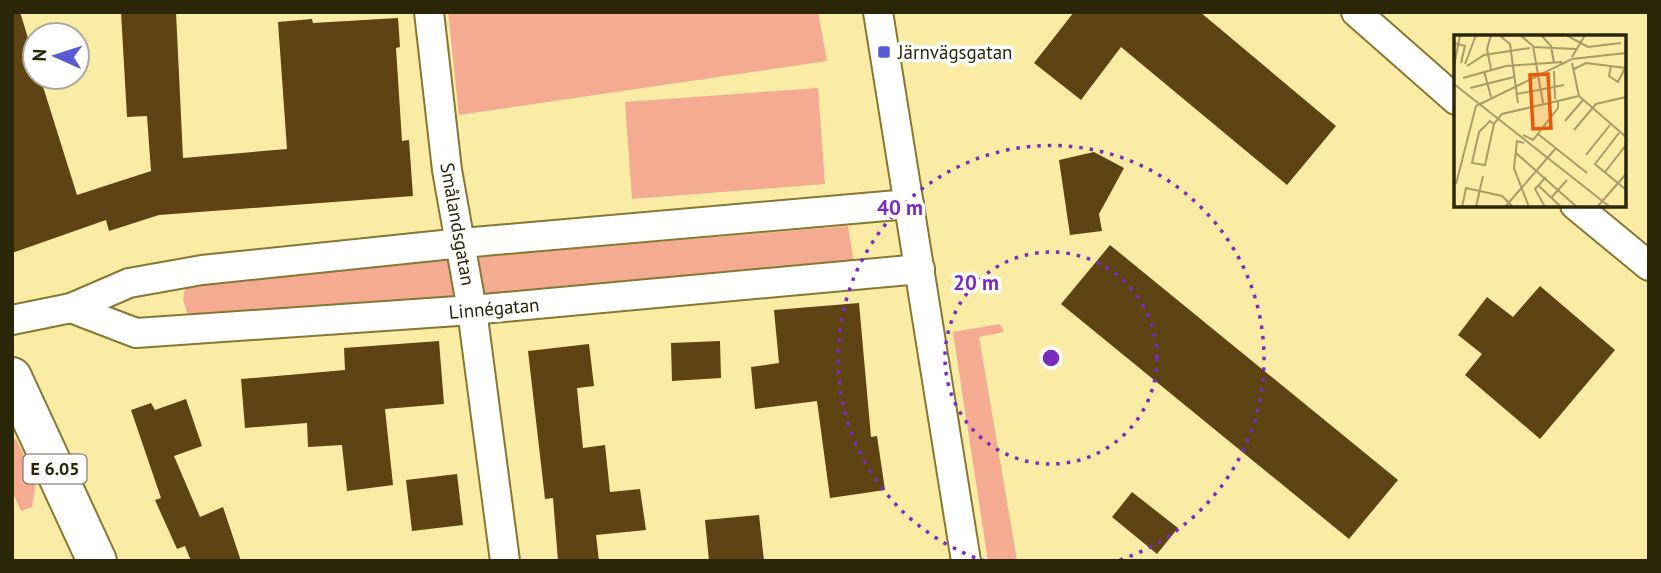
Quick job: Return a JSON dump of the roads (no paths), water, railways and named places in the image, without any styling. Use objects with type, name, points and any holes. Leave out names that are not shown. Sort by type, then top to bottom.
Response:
[{"type":"highway","name":"E 6.05","points":[[12,377],[97,561]]},
{"type":"street","name":"Smålandsgatan","points":[[429,12],[447,170],[472,310],[505,561]]},
{"type":"street","points":[[878,12],[966,561]]},
{"type":"street","points":[[1356,12],[1454,98]]},
{"type":"street","points":[[12,320],[71,308],[130,283],[202,270],[462,243],[909,204]]},
{"type":"street","points":[[1576,206],[1649,266]]},
{"type":"street","name":"Linnégatan","points":[[71,308],[136,333],[472,310],[920,269]]},
{"type":"place","name":"Järnvägsgatan","points":[[884,52]]}]
